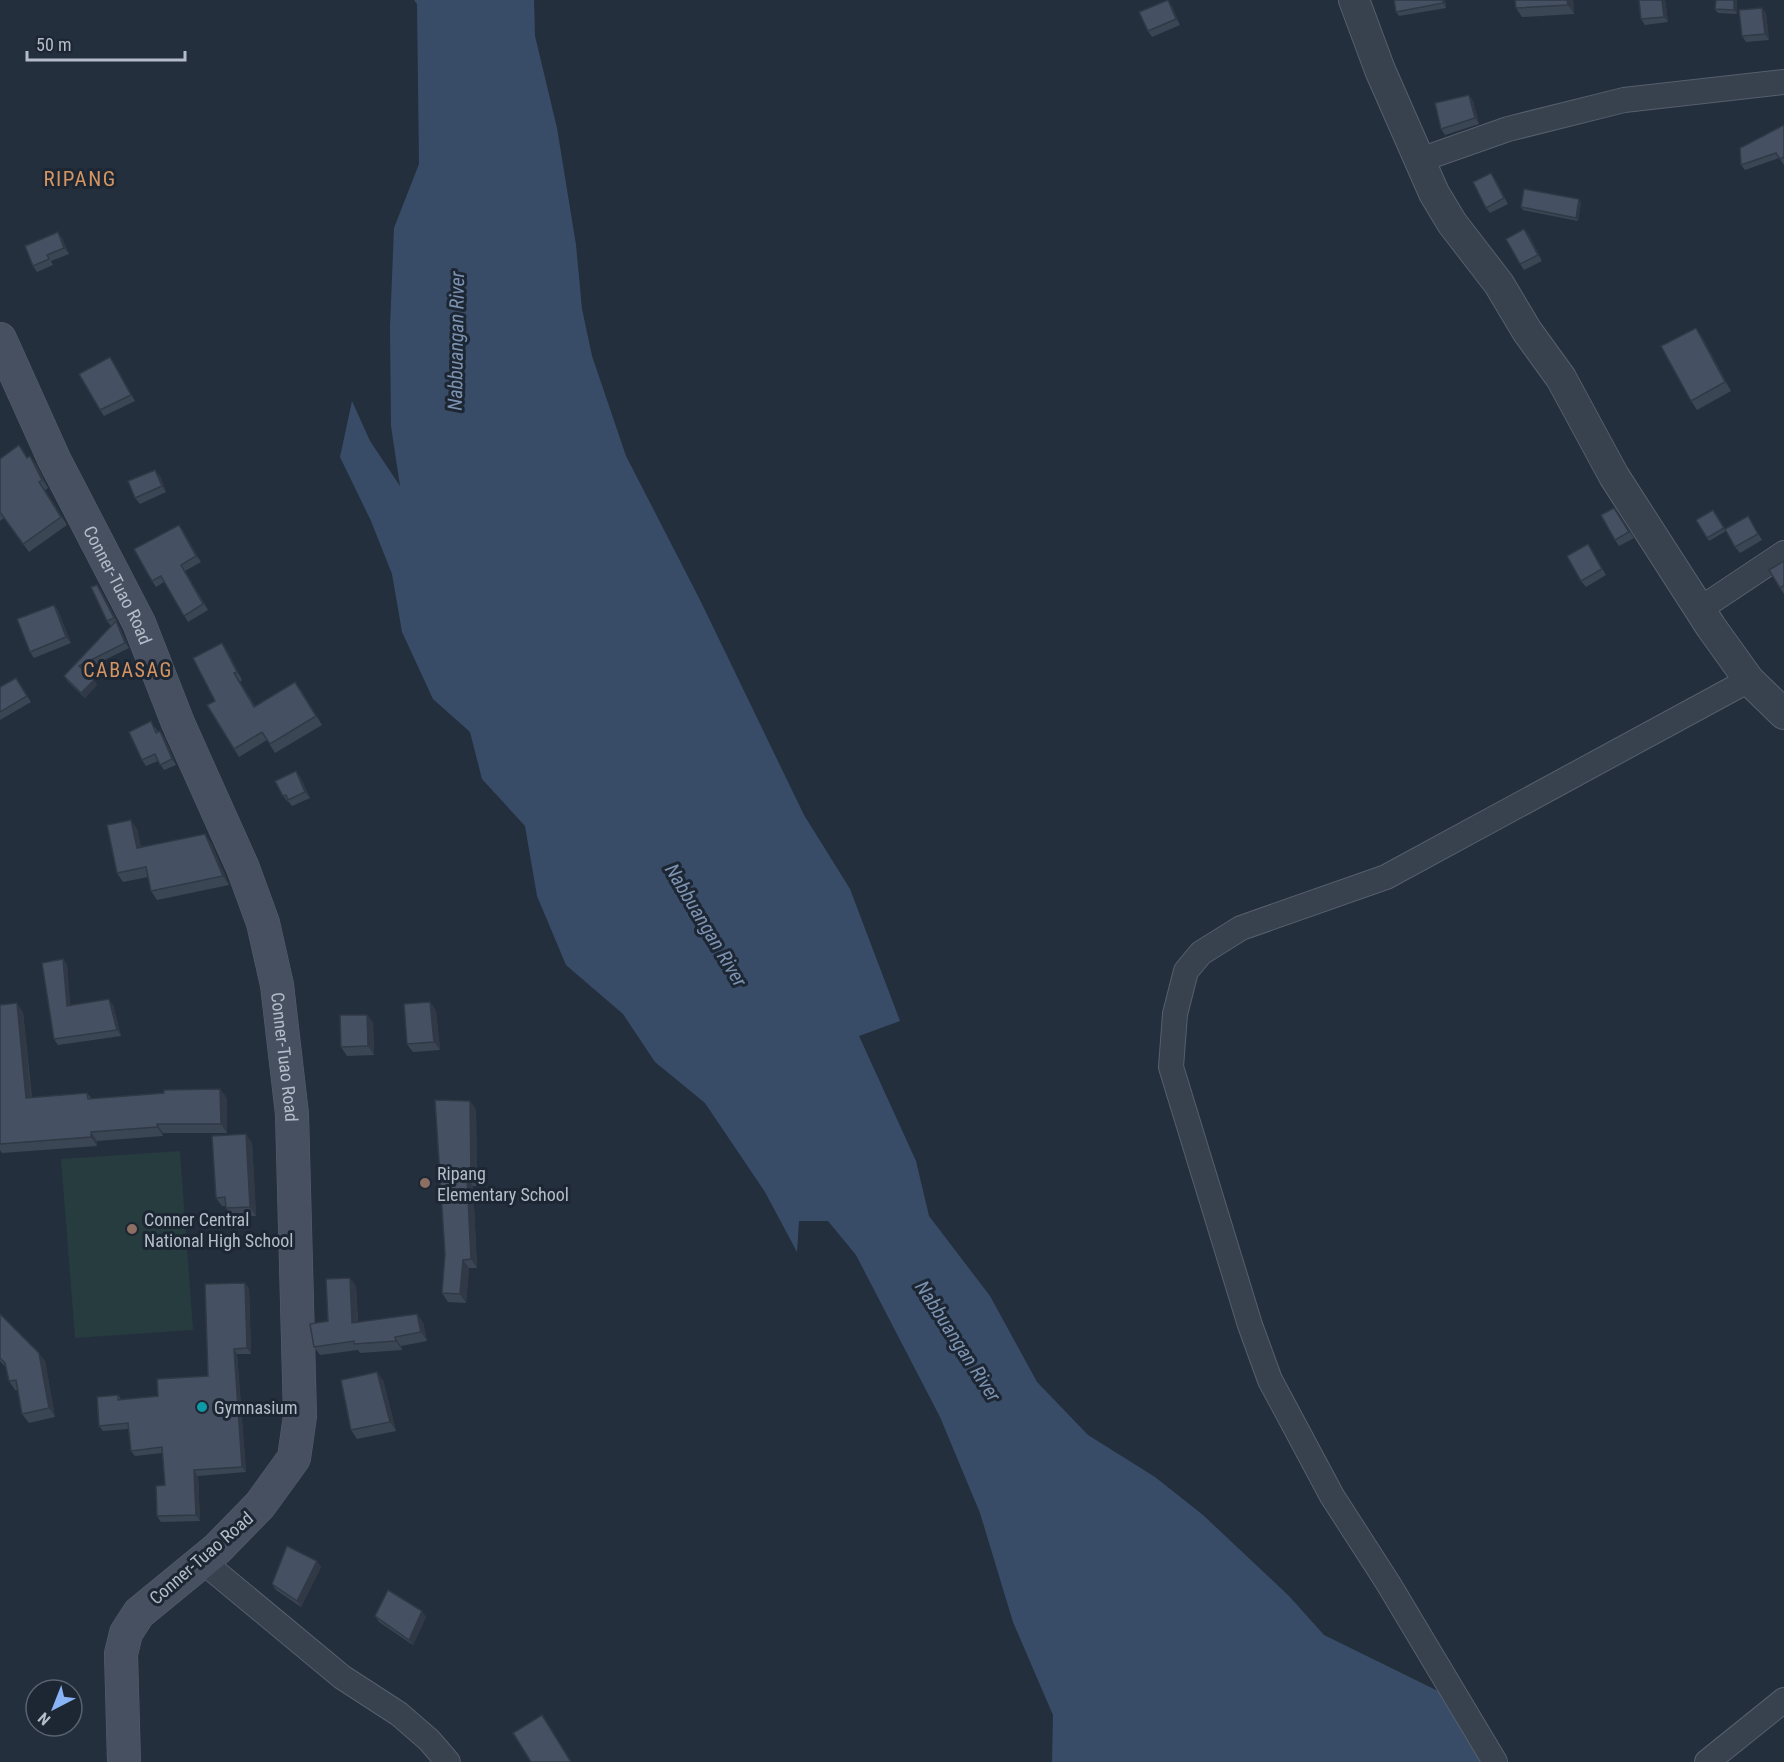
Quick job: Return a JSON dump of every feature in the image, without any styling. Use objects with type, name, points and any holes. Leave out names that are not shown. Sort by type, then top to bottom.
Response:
[{"type":"main road","name":"Conner-Tuao Road","points":[[0,339],[54,459],[139,622],[178,723],[243,868],[263,923],[277,985],[292,1114],[300,1416],[294,1458],[260,1506],[232,1535],[139,1613],[126,1633],[121,1654],[124,1762]]},
{"type":"street","points":[[1354,0],[1380,70],[1434,192],[1452,223],[1499,284],[1541,352],[1561,378],[1614,476],[1700,609],[1749,680],[1784,714]]},
{"type":"street","points":[[1420,160],[1508,129],[1624,100],[1784,82]]},
{"type":"street","points":[[1700,609],[1784,553]]},
{"type":"street","points":[[1495,1762],[1388,1583],[1332,1496],[1270,1380],[1250,1325],[1171,1067],[1175,1014],[1186,971],[1201,952],[1241,928],[1386,877],[1749,680]]},
{"type":"street","points":[[201,1560],[342,1677],[399,1714],[429,1740],[448,1762]]},
{"type":"street","points":[[1707,1762],[1784,1700]]},
{"type":"green space","points":[[180,1151],[193,1330],[75,1338],[61,1159]]},
{"type":"water","name":"Nabbuangan River","points":[[414,0],[534,0],[535,36],[557,128],[576,245],[582,309],[592,356],[626,456],[700,600],[804,815],[850,889],[900,1021],[859,1036],[916,1161],[929,1216],[990,1296],[1037,1382],[1088,1435],[1155,1477],[1203,1515],[1289,1596],[1324,1635],[1438,1691],[1473,1741],[1482,1762],[1052,1762],[1053,1715],[1013,1622],[980,1513],[940,1417],[856,1255],[828,1221],[799,1221],[797,1252],[765,1192],[705,1103],[655,1062],[623,1014],[566,965],[537,896],[525,826],[482,779],[470,732],[433,699],[402,632],[392,574],[371,521],[340,457],[352,401],[370,441],[400,486],[391,426],[390,327],[394,228],[419,164],[417,4]]},
{"type":"building","points":[[1168,0],[1176,19],[1148,31],[1139,12]]},
{"type":"building","points":[[1394,0],[1443,0],[1443,3],[1396,12]]},
{"type":"building","points":[[1515,0],[1567,0],[1568,5],[1516,8]]},
{"type":"building","points":[[1639,0],[1662,0],[1664,17],[1641,19]]},
{"type":"building","points":[[1716,0],[1734,0],[1734,10],[1715,9]]},
{"type":"building","points":[[1762,8],[1765,34],[1742,36],[1739,10]]},
{"type":"building","points":[[1469,95],[1475,118],[1441,129],[1435,103]]},
{"type":"building","points":[[1784,125],[1784,157],[1780,159],[1776,153],[1741,165],[1740,148]]},
{"type":"building","points":[[1491,173],[1504,198],[1486,208],[1473,182]]},
{"type":"building","points":[[1524,189],[1579,199],[1576,218],[1521,207]]},
{"type":"building","points":[[1524,229],[1538,255],[1520,264],[1506,239]]},
{"type":"building","points":[[58,232],[64,248],[47,255],[49,259],[33,266],[25,246]]},
{"type":"building","points":[[1696,328],[1725,382],[1691,401],[1661,346]]},
{"type":"building","points":[[110,357],[131,395],[100,410],[79,374]]},
{"type":"building","points":[[19,445],[27,458],[30,456],[42,480],[39,482],[61,517],[23,544],[0,512],[0,459]]},
{"type":"building","points":[[155,470],[162,486],[135,498],[128,481]]},
{"type":"building","points":[[1614,508],[1629,532],[1615,540],[1601,515]]},
{"type":"building","points":[[1713,510],[1724,528],[1707,538],[1696,520]]},
{"type":"building","points":[[1748,516],[1758,534],[1735,547],[1725,529]]},
{"type":"building","points":[[179,525],[196,556],[181,565],[203,604],[184,616],[161,576],[152,581],[134,549]]},
{"type":"building","points":[[1588,544],[1602,569],[1581,581],[1567,556]]},
{"type":"building","points":[[1784,561],[1784,585],[1780,588],[1769,570]]},
{"type":"building","points":[[97,585],[114,618],[107,621],[91,587]]},
{"type":"building","points":[[54,605],[66,637],[30,652],[17,619]]},
{"type":"building","points":[[116,621],[125,643],[79,666],[94,680],[81,693],[64,676]]},
{"type":"building","points":[[222,643],[237,672],[234,673],[254,707],[295,682],[316,716],[270,744],[262,732],[234,749],[207,705],[215,701],[193,658]]},
{"type":"building","points":[[16,678],[27,696],[0,712],[0,687]]},
{"type":"building","points":[[151,721],[156,733],[160,731],[172,759],[160,765],[155,754],[142,760],[129,732]]},
{"type":"building","points":[[296,771],[305,792],[288,800],[286,795],[283,796],[275,781]]},
{"type":"building","points":[[131,820],[137,848],[205,834],[223,876],[151,891],[146,867],[117,873],[107,825]]},
{"type":"building","points":[[63,959],[67,1006],[109,999],[117,1030],[54,1039],[42,963]]},
{"type":"building","points":[[430,1002],[434,1042],[407,1044],[404,1004]]},
{"type":"building","points":[[17,1003],[26,1098],[87,1093],[88,1099],[164,1093],[164,1090],[220,1089],[221,1124],[157,1124],[157,1127],[91,1132],[91,1137],[0,1144],[0,1005]]},
{"type":"building","points":[[340,1015],[367,1015],[368,1046],[341,1047]]},
{"type":"building","points":[[435,1100],[470,1101],[471,1177],[467,1177],[471,1259],[463,1260],[460,1294],[442,1293],[445,1254]]},
{"type":"building","points":[[246,1134],[250,1207],[226,1208],[225,1197],[216,1198],[212,1136]]},
{"type":"building","points":[[350,1278],[352,1323],[417,1314],[421,1332],[395,1337],[396,1341],[354,1344],[354,1341],[314,1347],[310,1324],[328,1321],[326,1279]]},
{"type":"building","points":[[245,1283],[247,1348],[234,1349],[242,1467],[194,1470],[196,1515],[157,1516],[156,1486],[165,1485],[162,1447],[131,1451],[128,1423],[99,1426],[97,1397],[118,1395],[118,1400],[158,1396],[157,1379],[208,1376],[205,1284]]},
{"type":"building","points":[[0,1314],[39,1353],[49,1408],[22,1414],[16,1380],[9,1381],[5,1363],[0,1358]]},
{"type":"building","points":[[377,1372],[390,1422],[351,1430],[341,1380]]},
{"type":"building","points":[[287,1546],[317,1561],[297,1601],[272,1584]]},
{"type":"building","points":[[388,1590],[422,1611],[409,1640],[375,1616]]},
{"type":"building","points":[[542,1715],[571,1762],[531,1762],[513,1733]]},
{"type":"place","name":"Ripang Elementary School","points":[[425,1183]]},
{"type":"place","name":"Conner Central National High School","points":[[132,1229]]},
{"type":"place","name":"Gymnasium","points":[[202,1407]]},
{"type":"district","name":"RIPANG","points":[[80,179]]},
{"type":"district","name":"CABASAG","points":[[128,670]]}]
